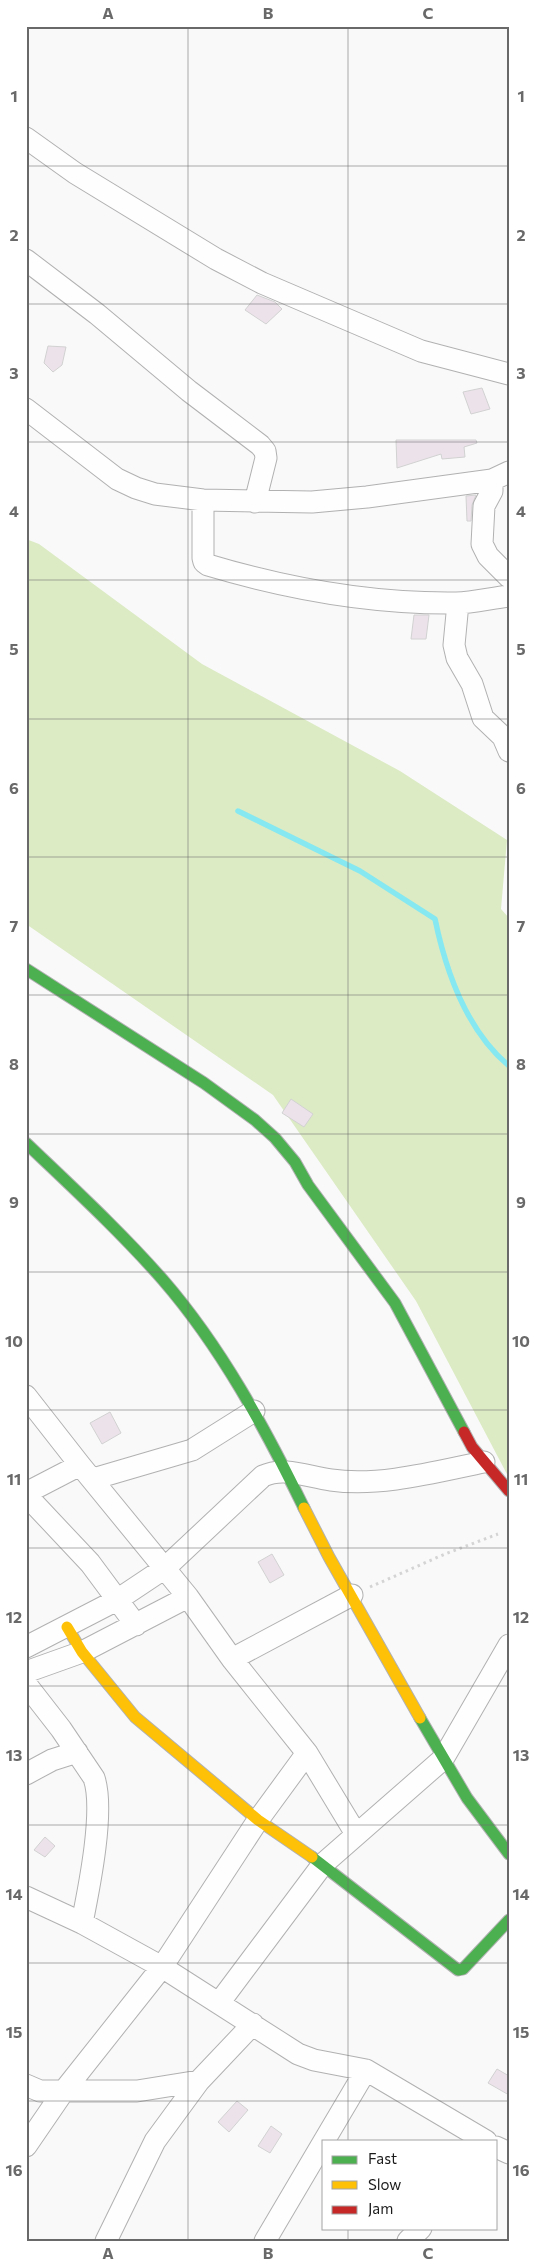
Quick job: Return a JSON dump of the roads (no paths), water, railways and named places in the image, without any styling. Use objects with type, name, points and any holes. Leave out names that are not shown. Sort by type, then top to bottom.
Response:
[{"type":"street","points":[[26,138],[75,173],[208,254],[262,283],[421,351],[509,374]]},
{"type":"street","points":[[26,260],[97,314],[189,391],[260,445],[265,451],[266,458],[255,502]]},
{"type":"street","points":[[26,409],[116,479],[154,494],[204,500],[312,502],[367,497],[500,476]]},
{"type":"street","points":[[500,476],[484,506],[482,544],[488,556],[509,577]]},
{"type":"street","points":[[204,500],[203,558],[204,562],[208,565],[270,582],[394,601],[458,603],[509,596]]},
{"type":"street","points":[[458,603],[454,645],[457,658],[472,684],[483,718],[503,737],[509,751]]},
{"type":"street","points":[[488,724],[509,720]]},
{"type":"street","points":[[26,969],[204,1083],[255,1120],[275,1138],[295,1162],[308,1184],[394,1303],[472,1447],[509,1491]]},
{"type":"street","points":[[26,1143],[88,1202],[163,1280],[206,1336],[254,1411],[287,1472],[318,1537],[443,1759],[467,1798],[509,1854]]},
{"type":"street","points":[[26,1396],[188,1597],[232,1659],[307,1753],[356,1834]]},
{"type":"street","points":[[136,1625],[90,1563],[26,1494],[86,1472],[192,1450],[254,1411]]},
{"type":"street","points":[[26,1648],[116,1600],[165,1568],[263,1476],[274,1471],[333,1480],[369,1481],[484,1462]]},
{"type":"street","points":[[232,1659],[352,1595]]},
{"type":"street","points":[[26,1672],[82,1652],[188,1597]]},
{"type":"street","points":[[68,1627],[82,1652],[135,1717],[258,1820],[323,1864],[458,1970],[463,1969],[509,1920]]},
{"type":"street","points":[[219,2003],[323,1864],[443,1759],[509,1645]]},
{"type":"street","points":[[26,1684],[94,1778],[98,1796],[95,1838],[82,1923]]},
{"type":"street","points":[[26,1774],[52,1760],[77,1752]]},
{"type":"street","points":[[26,2146],[63,2092],[162,1966],[258,1820],[307,1753]]},
{"type":"street","points":[[26,1897],[82,1923],[162,1966],[298,2054],[314,2060],[366,2070],[483,2140]]},
{"type":"street","points":[[106,2241],[155,2141],[199,2082],[253,2024]]},
{"type":"street","points":[[325,2140],[366,2070]]},
{"type":"street","points":[[26,2085],[40,2091],[137,2091],[199,2082]]},
{"type":"street","points":[[265,2241],[322,2144]]},
{"type":"street","points":[[408,2241],[419,2230]]},
{"type":"waterway","points":[[238,811],[360,871],[435,919],[445,959],[460,999],[481,1035],[494,1052],[509,1066]]}]
